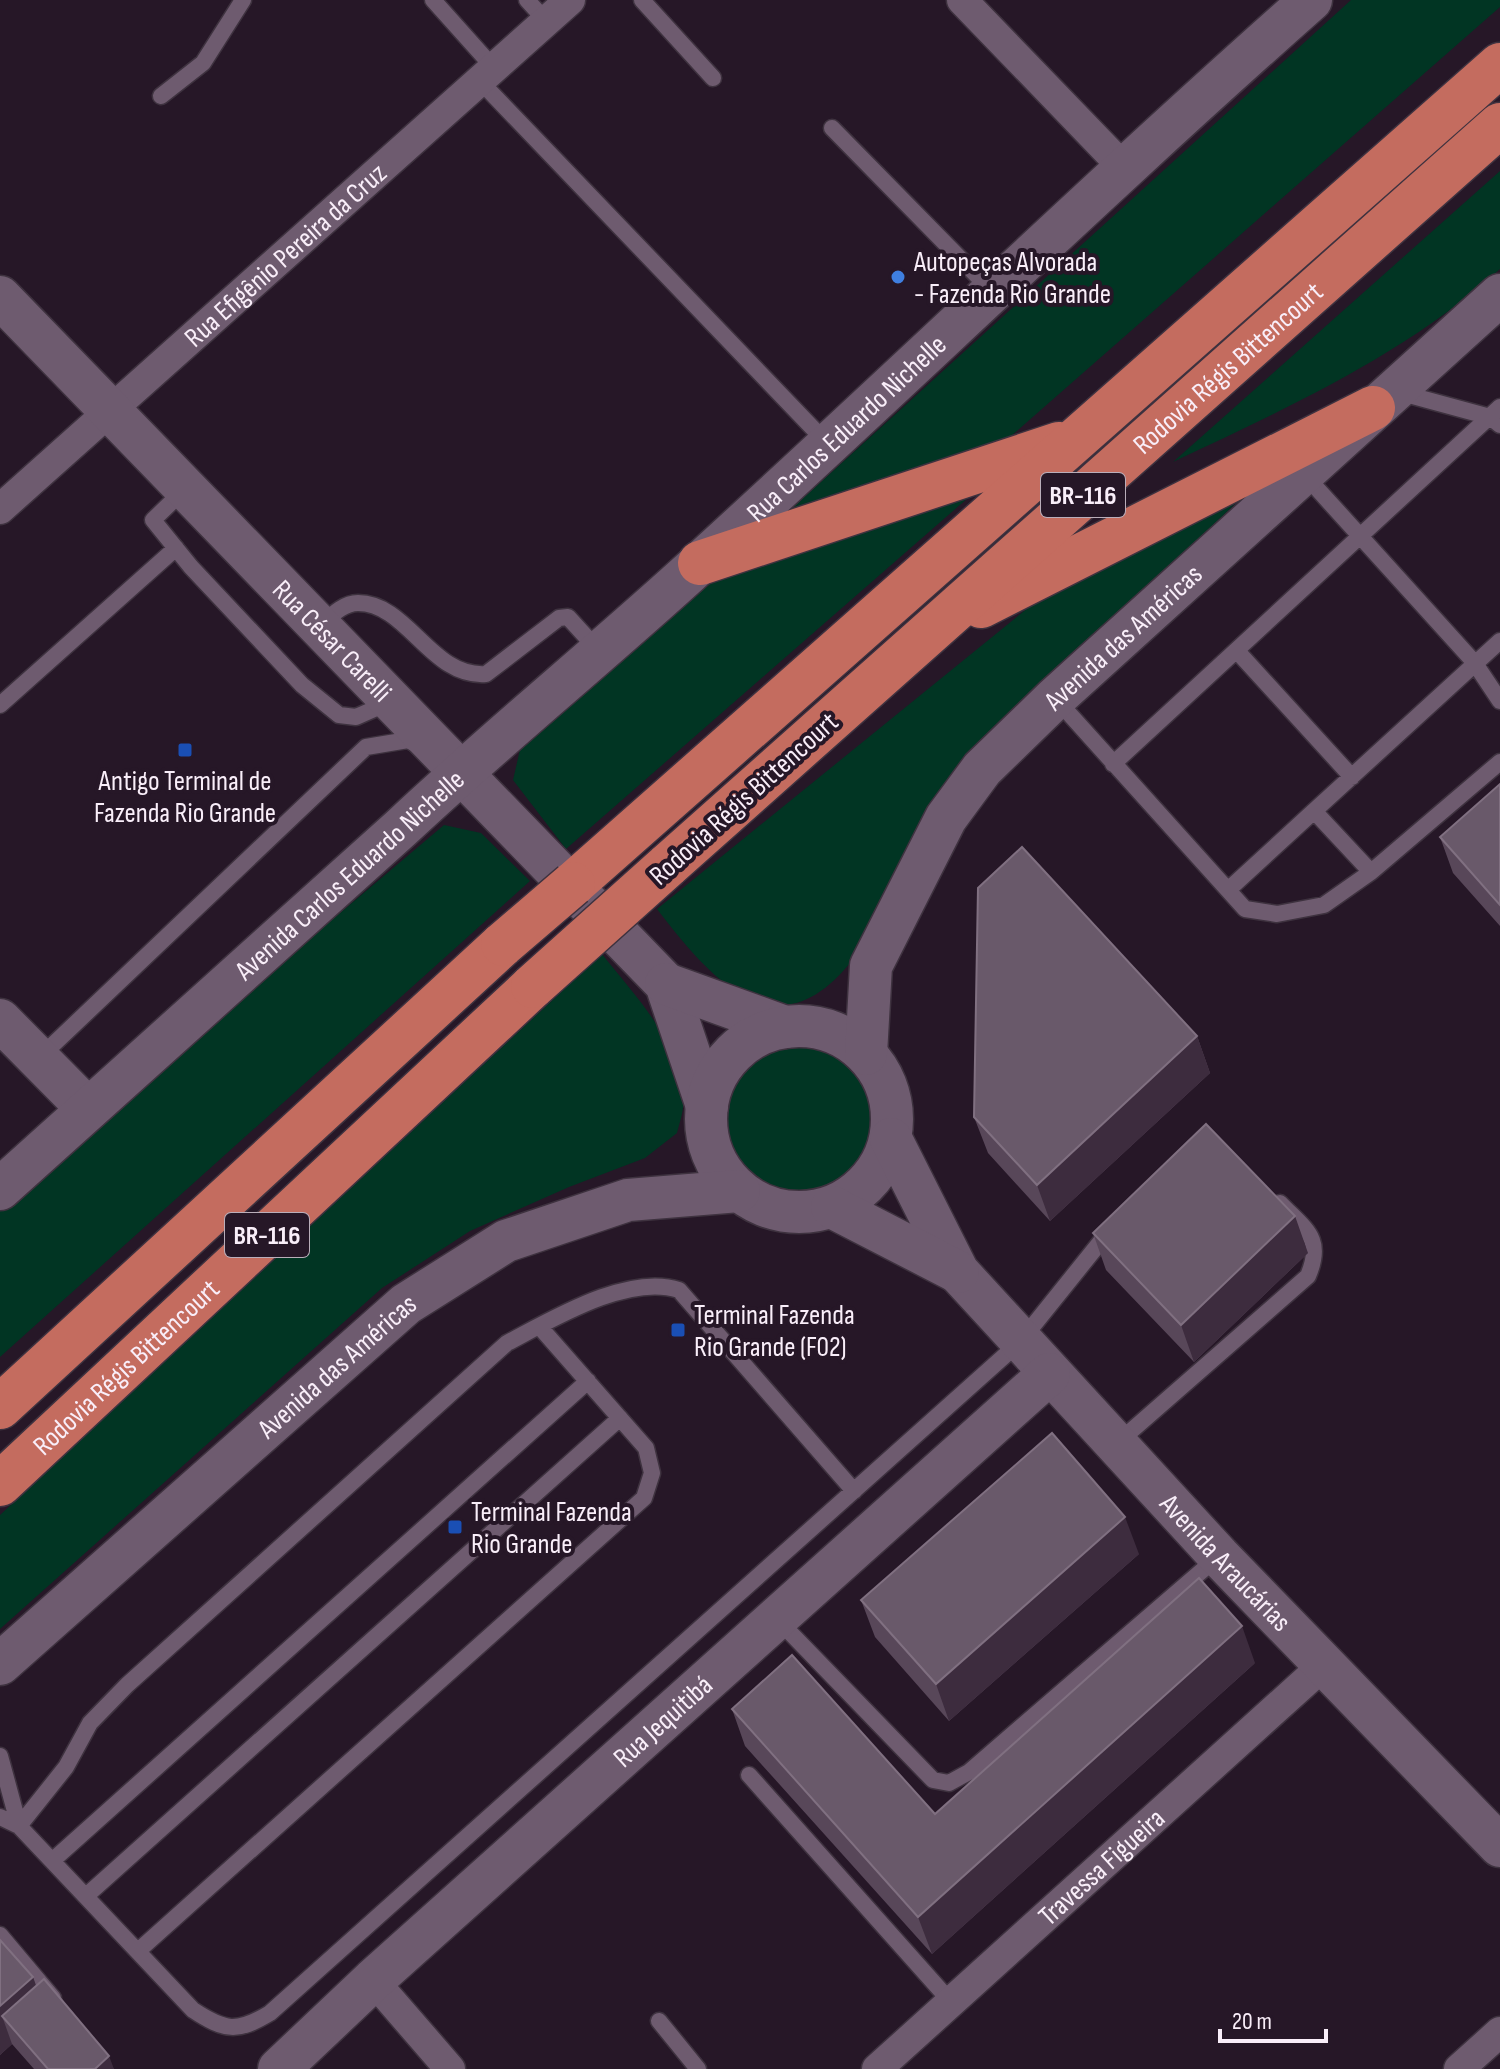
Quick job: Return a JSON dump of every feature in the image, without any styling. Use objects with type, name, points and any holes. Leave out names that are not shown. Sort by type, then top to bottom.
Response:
[{"type":"highway","name":"Rodovia Régis Bittencourt","points":[[0,1407],[503,944],[1500,65]]},
{"type":"highway","name":"Rodovia Régis Bittencourt","points":[[0,1484],[533,986],[1500,125]]},
{"type":"highway","points":[[926,634],[1383,399]]},
{"type":"highway","points":[[700,563],[1076,438]]},
{"type":"main road","name":"Rua Carlos Eduardo Nichelle","points":[[700,563],[1123,167],[1311,0]]},
{"type":"main road","name":"Avenida das Américas","points":[[866,1054],[871,966],[946,818],[982,769],[1055,698],[1500,295]]},
{"type":"main road","name":"Rua César Carelli","points":[[0,297],[666,984],[707,1106]]},
{"type":"main road","name":"Avenida Carlos Eduardo Nichelle","points":[[0,1189],[401,828],[460,770],[700,563]]},
{"type":"main road","name":"Rua César Carelli","points":[[666,984],[785,1027]]},
{"type":"main road","points":[[0,1020],[88,1109]]},
{"type":"main road","points":[[785,1027],[815,1027],[842,1036],[866,1054],[884,1079],[892,1108],[891,1139],[879,1168],[859,1192],[832,1207],[800,1213],[768,1207],[739,1191],[719,1167],[708,1137],[707,1106],[715,1078],[733,1053],[757,1036],[785,1027]]},
{"type":"main road","name":"Avenida Araucárias","points":[[891,1139],[958,1272],[1114,1445],[1500,1846]]},
{"type":"main road","name":"Avenida das Américas","points":[[0,1664],[406,1304],[506,1241],[628,1200],[739,1191]]},
{"type":"main road","name":"Avenida Araucárias","points":[[832,1207],[958,1272]]},
{"type":"main road","name":"Rua Jequitibá","points":[[279,2069],[373,1980],[1049,1374]]},
{"type":"street","name":"Rua Efigênio Pereira da Cruz","points":[[0,509],[486,74],[536,10],[570,0]]},
{"type":"street","points":[[962,0],[1123,167]]},
{"type":"street","name":"Travessa Figueira","points":[[877,2069],[1326,1663]]},
{"type":"street","points":[[373,1980],[450,2069]]},
{"type":"street","points":[[1459,2069],[1500,2032]]},
{"type":"lane","points":[[161,96],[203,63],[243,0]]},
{"type":"lane","points":[[433,0],[486,74],[827,444]]},
{"type":"lane","points":[[642,0],[713,78]]},
{"type":"lane","points":[[832,128],[991,290]]},
{"type":"lane","points":[[1383,399],[1497,416]]},
{"type":"lane","points":[[1113,764],[1497,416]]},
{"type":"lane","points":[[1302,472],[1474,662],[1500,701]]},
{"type":"lane","points":[[187,488],[153,520],[302,685],[339,715],[356,717],[392,702]]},
{"type":"lane","points":[[0,705],[176,548]]},
{"type":"lane","points":[[320,626],[341,608],[356,602],[372,606],[390,615],[456,670],[471,675],[486,674],[559,618],[568,617],[599,651]]},
{"type":"lane","points":[[1228,890],[1500,641]]},
{"type":"lane","points":[[1237,651],[1352,777]]},
{"type":"lane","points":[[1055,698],[1245,909],[1277,914],[1324,905],[1371,872],[1500,762]]},
{"type":"lane","points":[[38,1059],[366,747],[408,740],[460,770]]},
{"type":"lane","points":[[1314,811],[1371,872]]},
{"type":"lane","points":[[1114,1445],[1308,1276],[1317,1254],[1312,1235],[1270,1194]]},
{"type":"lane","points":[[0,1817],[19,1826],[193,2010],[218,2027],[247,2027],[270,2013],[1020,1342],[1117,1221]]},
{"type":"lane","points":[[19,1826],[66,1767],[90,1723],[127,1685],[507,1343],[558,1315],[627,1290],[667,1286],[679,1290],[854,1491]]},
{"type":"lane","points":[[138,1951],[644,1498],[651,1480],[651,1460],[642,1442],[539,1326]]},
{"type":"lane","points":[[52,1861],[588,1381]]},
{"type":"lane","points":[[86,1896],[620,1418]]},
{"type":"lane","points":[[776,1619],[933,1780],[949,1783],[969,1772],[1219,1556]]},
{"type":"lane","points":[[0,1756],[19,1826]]},
{"type":"lane","points":[[749,1775],[951,2002]]},
{"type":"lane","points":[[0,1935],[66,2013]]},
{"type":"lane","points":[[659,2021],[698,2069]]},
{"type":"green space","points":[[1351,0],[1500,0],[1500,7],[985,459],[779,520]]},
{"type":"green space","points":[[1500,171],[1500,269],[1463,300],[1385,354],[1302,400],[1173,462]]},
{"type":"green space","points":[[1251,489],[991,734],[854,958],[826,987],[798,1002],[772,1005],[747,997],[723,982],[700,960],[657,909],[1093,555]]},
{"type":"green space","points":[[969,497],[566,849],[513,780],[522,741],[693,585]]},
{"type":"green space","points":[[444,825],[481,833],[530,881],[0,1357],[0,1206],[93,1122]]},
{"type":"green space","points":[[602,954],[653,1020],[673,1056],[680,1076],[683,1101],[677,1133],[645,1158],[569,1187],[470,1231],[382,1288],[0,1629],[0,1515]]},
{"type":"green space","points":[[799,1035],[831,1042],[846,1049],[858,1060],[869,1072],[876,1087],[883,1119],[876,1151],[869,1166],[858,1178],[846,1189],[831,1196],[799,1203],[767,1196],[752,1189],[740,1178],[729,1166],[722,1151],[715,1119],[722,1087],[729,1072],[740,1060],[752,1049],[767,1042]]},
{"type":"building","points":[[1500,784],[1500,905],[1440,837]]},
{"type":"building","points":[[1022,847],[1197,1036],[1037,1185],[974,1117],[978,888]]},
{"type":"building","points":[[1206,1124],[1295,1216],[1181,1325],[1093,1233]]},
{"type":"building","points":[[1052,1433],[1125,1517],[936,1684],[861,1600]]},
{"type":"building","points":[[1199,1578],[1242,1626],[918,1917],[732,1709],[792,1655],[935,1814]]},
{"type":"building","points":[[0,1940],[33,1977],[0,2006]]},
{"type":"building","points":[[44,1979],[109,2056],[95,2069],[48,2069],[2,2016]]},
{"type":"place","name":"Autopeças Alvorada - Fazenda Rio Grande","points":[[898,277]]},
{"type":"place","name":"Antigo Terminal de Fazenda Rio Grande","points":[[185,750]]},
{"type":"place","name":"Terminal Fazenda Rio Grande (F02)","points":[[678,1330]]},
{"type":"place","name":"Terminal Fazenda Rio Grande","points":[[455,1527]]}]
